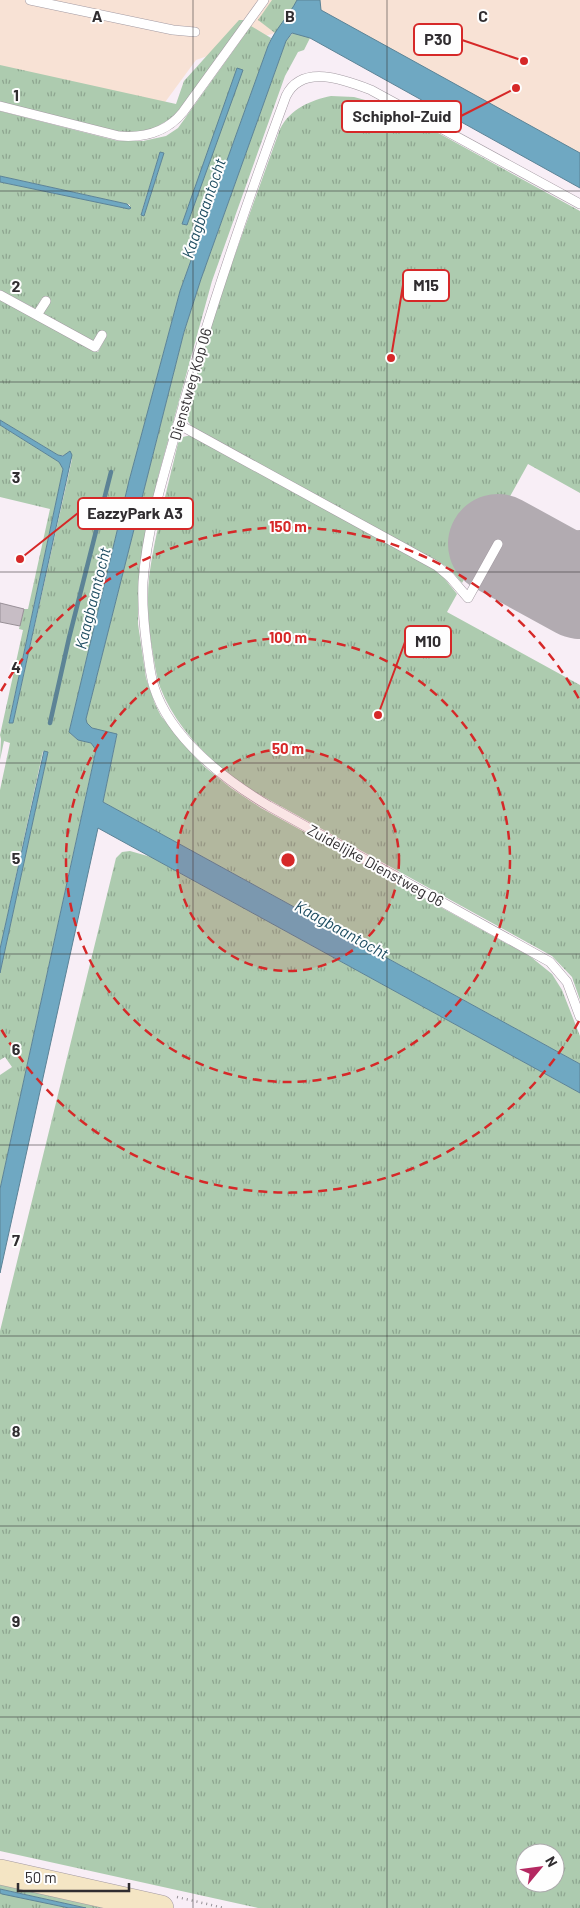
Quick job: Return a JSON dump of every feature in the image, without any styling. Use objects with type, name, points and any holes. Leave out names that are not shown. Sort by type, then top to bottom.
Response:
[{"type":"street","points":[[0,1872],[161,1908]]},
{"type":"lane","points":[[30,0],[173,30],[195,32]]},
{"type":"lane","points":[[0,106],[112,136],[141,136],[161,130],[172,124],[183,112],[264,0]]},
{"type":"lane","name":"Dienstweg Kop 06","points":[[167,713],[158,696],[150,673],[143,620],[145,568],[152,527],[197,354],[227,259],[286,96],[297,82],[312,77],[337,78],[371,90],[580,204]]},
{"type":"lane","points":[[0,295],[95,347],[102,336]]},
{"type":"lane","points":[[37,316],[46,301]]},
{"type":"lane","points":[[178,424],[437,566],[450,577],[468,598],[498,544]]},
{"type":"lane","name":"Zuidelijke Dienstweg 06","points":[[167,713],[194,748],[213,767],[244,791],[550,962],[567,982],[580,1017]]},
{"type":"shaded area","points":[[0,0],[580,0],[580,159],[321,17],[196,60],[163,105],[0,72]]},
{"type":"green space","points":[[272,0],[297,0],[275,33],[258,20]]},
{"type":"green space","points":[[239,20],[248,20],[177,115],[151,130],[131,134],[117,133],[0,103],[0,65],[176,104],[184,81]]},
{"type":"green space","points":[[251,26],[271,38],[180,291],[129,481],[69,732],[78,740],[91,743],[96,749],[0,1189],[0,1075],[12,1067],[5,1057],[0,1060],[0,973],[48,752],[43,751],[0,949],[0,790],[10,743],[4,741],[0,760],[0,735],[23,630],[19,629],[24,609],[28,609],[50,509],[0,497],[0,425],[59,462],[63,469],[9,722],[13,723],[72,459],[65,455],[58,455],[0,420],[0,298],[98,352],[107,335],[100,331],[94,343],[43,314],[49,302],[42,298],[36,309],[0,290],[0,182],[130,209],[130,205],[0,176],[0,111],[118,141],[143,141],[166,136],[178,128]],"holes":[[[237,69],[242,71],[187,225],[182,224]],[[160,152],[164,153],[144,216],[141,214]]]},
{"type":"green space","points":[[295,32],[310,38],[304,50],[298,52],[285,76],[212,281],[158,477],[140,562],[138,594],[138,624],[146,678],[161,716],[194,756],[231,788],[261,808],[531,957],[552,974],[562,990],[580,1036],[580,1064],[103,802],[117,735],[91,728],[86,723],[86,719],[184,332],[286,41]]},
{"type":"green space","points":[[331,96],[354,97],[391,107],[580,211],[580,493],[528,464],[462,583],[449,568],[192,427],[187,420],[187,410],[217,305],[280,129],[289,116],[302,106]]},
{"type":"green space","points":[[191,435],[433,567],[457,594],[447,612],[580,685],[580,1000],[572,977],[552,956],[246,787],[207,755],[175,716],[160,687],[156,670],[149,626],[148,585],[155,543],[178,443],[183,437]]},
{"type":"green space","points":[[130,851],[151,857],[580,1093],[580,1908],[258,1908],[0,1851],[0,1331],[116,858],[122,852]]},
{"type":"green space","points":[[0,1879],[129,1908],[86,1908],[0,1889]]},
{"type":"green space","points":[[0,1893],[69,1908],[0,1908]]},
{"type":"water","points":[[297,0],[320,0],[321,10],[580,153],[580,188],[310,38],[292,33],[286,41],[184,332],[86,719],[92,728],[117,734],[103,802],[580,1064],[580,1093],[98,828],[0,1273],[0,1189],[96,750],[91,743],[78,740],[69,732],[129,481],[180,291],[268,46]]},
{"type":"water","points":[[237,68],[243,70],[187,225],[182,224]]},
{"type":"water","points":[[160,152],[164,153],[144,216],[141,215]]},
{"type":"water","points":[[0,176],[127,204],[131,208],[0,182]]},
{"type":"water","points":[[0,420],[58,455],[63,456],[70,451],[72,455],[13,723],[9,723],[63,469],[59,462],[0,425]]},
{"type":"water","points":[[44,751],[48,752],[0,973],[0,949]]},
{"type":"water","points":[[0,1889],[86,1908],[69,1908],[2,1894]]},
{"type":"building","points":[[0,603],[24,609],[20,626],[0,622]]},
{"type":"waterway","name":"Kaagbaantocht","points":[[50,723],[69,638],[111,472]]},
{"type":"taxiway","points":[[564,580],[580,550]]},
{"type":"runway","points":[[498,544],[580,589]]},
{"type":"place","name":"P30","points":[[524,61]]},
{"type":"place","name":"Schiphol-Zuid","points":[[516,88]]},
{"type":"place","name":"M15","points":[[391,358]]},
{"type":"place","name":"EazzyPark A3","points":[[20,559]]},
{"type":"place","name":"M10","points":[[378,715]]}]
